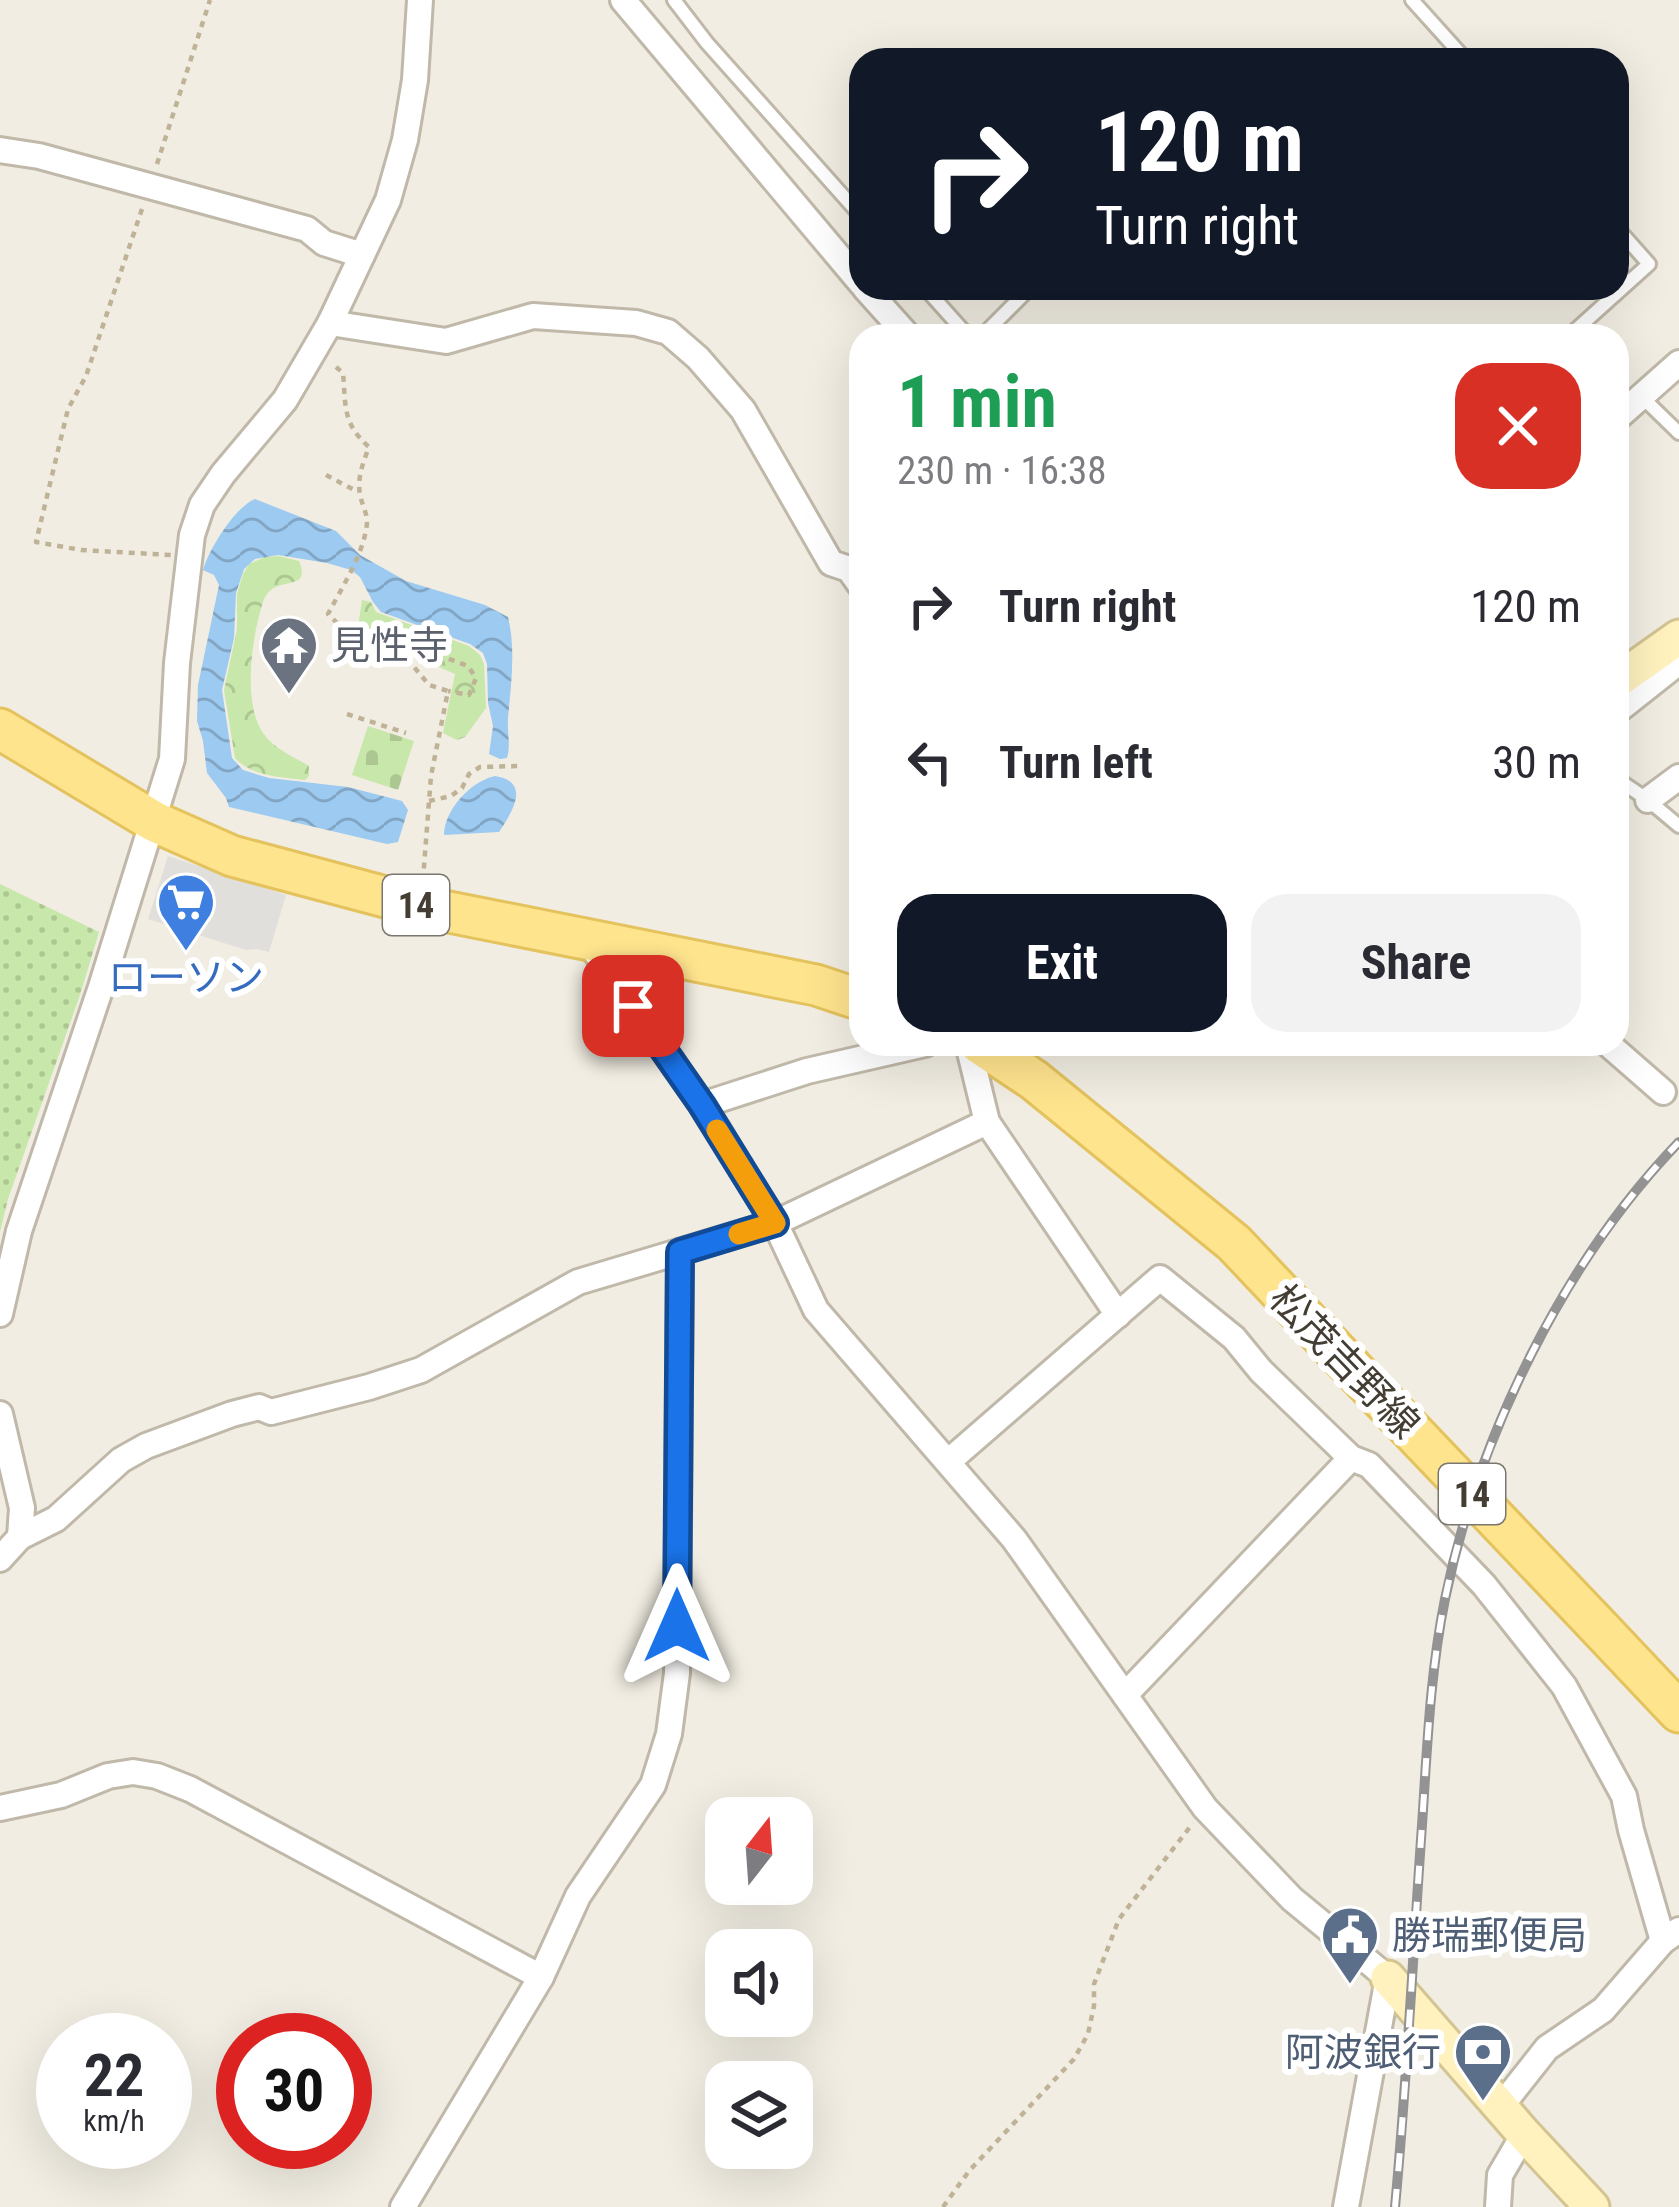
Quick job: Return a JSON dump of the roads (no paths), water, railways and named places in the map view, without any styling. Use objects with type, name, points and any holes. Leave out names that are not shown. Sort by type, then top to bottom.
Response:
[{"type":"main road","name":"14","points":[[0,729],[154,822],[232,856],[426,907],[816,985],[849,996]]},
{"type":"main road","name":"松茂吉野線","points":[[998,1056],[1234,1243],[1679,1712]]},
{"type":"street","points":[[0,1314],[36,1175],[172,759],[177,662],[192,535],[202,505],[223,474],[286,400],[330,323],[388,200],[416,80],[420,0]]},
{"type":"street","points":[[622,0],[849,268]]},
{"type":"street","points":[[0,150],[39,156],[307,229],[324,243],[362,255]]},
{"type":"street","points":[[876,300],[897,324]]},
{"type":"street","points":[[330,323],[446,341],[533,316],[636,322],[668,332],[698,358],[743,410],[830,563],[849,569]]},
{"type":"street","points":[[1629,407],[1679,364]]},
{"type":"street","points":[[1629,672],[1679,637]]},
{"type":"street","points":[[1629,702],[1679,662]]},
{"type":"street","points":[[1648,800],[1679,777]]},
{"type":"street","points":[[587,940],[702,1105],[775,1223],[817,1310],[1013,1539],[1205,1808],[1292,1899],[1388,1978],[1592,2207]]},
{"type":"street","points":[[702,1105],[874,1056]]},
{"type":"street","points":[[971,1056],[987,1122],[1118,1315]]},
{"type":"street","points":[[1621,1056],[1663,1092]]},
{"type":"street","points":[[0,1559],[20,1537],[56,1519],[121,1460],[146,1446],[232,1414],[259,1407],[271,1412],[422,1370],[578,1282],[775,1223],[987,1122]]},
{"type":"street","points":[[404,2207],[541,1977],[578,1896],[653,1785],[669,1734],[677,1672],[680,1252]]},
{"type":"street","points":[[949,1462],[1160,1278],[1234,1338],[1261,1371],[1351,1458],[1369,1465],[1484,1585],[1564,1686],[1624,1796],[1631,1830],[1671,1936],[1603,2010],[1547,2048],[1502,2105]]},
{"type":"street","points":[[0,1414],[22,1508],[20,1537]]},
{"type":"street","points":[[1125,1696],[1351,1458]]},
{"type":"street","points":[[0,1808],[61,1795],[108,1776],[134,1772],[157,1776],[541,1977]]},
{"type":"street","points":[[1346,2207],[1388,1978]]},
{"type":"street","points":[[1498,2207],[1500,2175],[1524,2134]]},
{"type":"lane","points":[[674,0],[849,203]]},
{"type":"lane","points":[[1412,0],[1455,48]]},
{"type":"lane","points":[[1629,242],[1649,264],[1629,282]]},
{"type":"lane","points":[[936,300],[957,324]]},
{"type":"lane","points":[[994,324],[1018,300]]},
{"type":"lane","points":[[1582,324],[1609,300]]},
{"type":"lane","points":[[1641,396],[1679,433]]},
{"type":"lane","points":[[1629,787],[1679,826]]},
{"type":"water","points":[[255,499],[336,531],[360,555],[406,581],[485,605],[508,617],[512,654],[509,748],[507,758],[500,759],[489,754],[493,726],[483,653],[381,612],[351,570],[278,555],[255,559],[244,569],[222,690],[232,758],[243,770],[269,778],[348,787],[402,801],[408,810],[398,842],[387,844],[229,807],[207,773],[197,721],[198,685],[219,585],[214,575],[203,570],[224,530]]},
{"type":"water","points":[[495,776],[513,784],[516,791],[499,832],[444,835],[460,798]]},
{"type":"railway","points":[[1395,2207],[1432,1683],[1460,1538],[1503,1415],[1563,1296],[1637,1189],[1679,1142]]},
{"type":"place","name":"見性寺","points":[[289,696]]},
{"type":"place","name":"ローソン","points":[[186,953]]},
{"type":"place","name":"勝瑞郵便局","points":[[1350,1986]]},
{"type":"place","name":"阿波銀行","points":[[1483,2103]]}]
